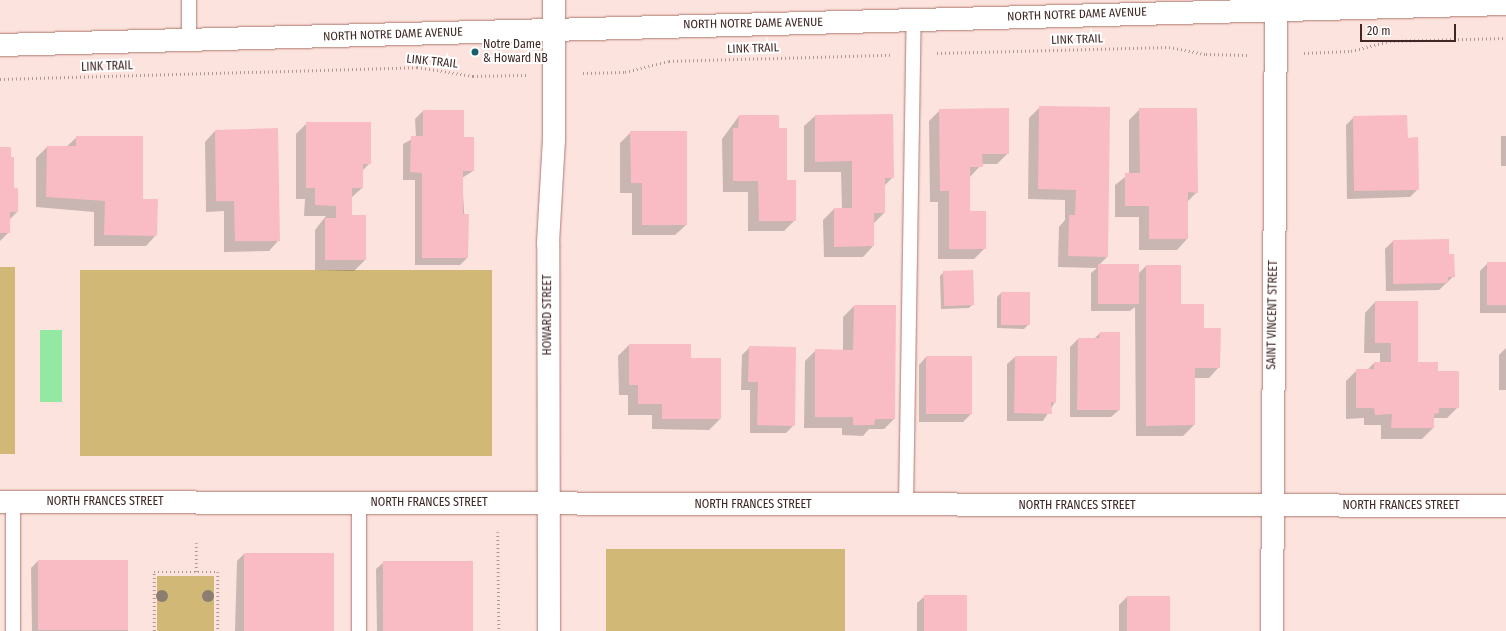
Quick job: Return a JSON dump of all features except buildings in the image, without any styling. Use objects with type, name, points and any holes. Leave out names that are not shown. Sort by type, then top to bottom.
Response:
[{"type":"street","name":"HOWARD STREET","points":[[549,631],[548,243],[554,74],[554,0]]},
{"type":"street","name":"NORTH NOTRE DAME AVENUE","points":[[0,45],[914,20],[1276,6],[1506,4]]},
{"type":"street","name":"SAINT VINCENT STREET","points":[[1272,631],[1276,6]]},
{"type":"street","name":"NORTH FRANCES STREET","points":[[7,502],[906,506],[1506,506]]},
{"type":"lane","points":[[189,0],[189,40]]},
{"type":"lane","points":[[906,506],[914,20]]},
{"type":"lane","points":[[7,502],[13,631]]},
{"type":"lane","points":[[359,503],[359,631]]},
{"type":"path","name":"LINK TRAIL","points":[[0,79],[416,68],[473,76],[554,74],[625,72],[668,61],[1169,47],[1224,56],[1351,51],[1390,41],[1506,38]]},
{"type":"path","points":[[498,524],[498,631]]},
{"type":"path","points":[[196,543],[196,572]]},
{"type":"path","points":[[154,631],[154,572],[218,572],[218,631]]},
{"type":"shaded area","points":[[0,267],[15,267],[15,454],[0,454]]},
{"type":"shaded area","points":[[80,270],[492,270],[492,456],[80,456]]},
{"type":"shaded area","points":[[40,330],[62,330],[62,402],[40,402]]},
{"type":"shaded area","points":[[606,549],[845,549],[845,631],[606,631]]},
{"type":"shaded area","points":[[157,576],[214,576],[214,631],[157,631]]},
{"type":"place","name":"Notre Dame & Howard NB","points":[[475,52]]}]
